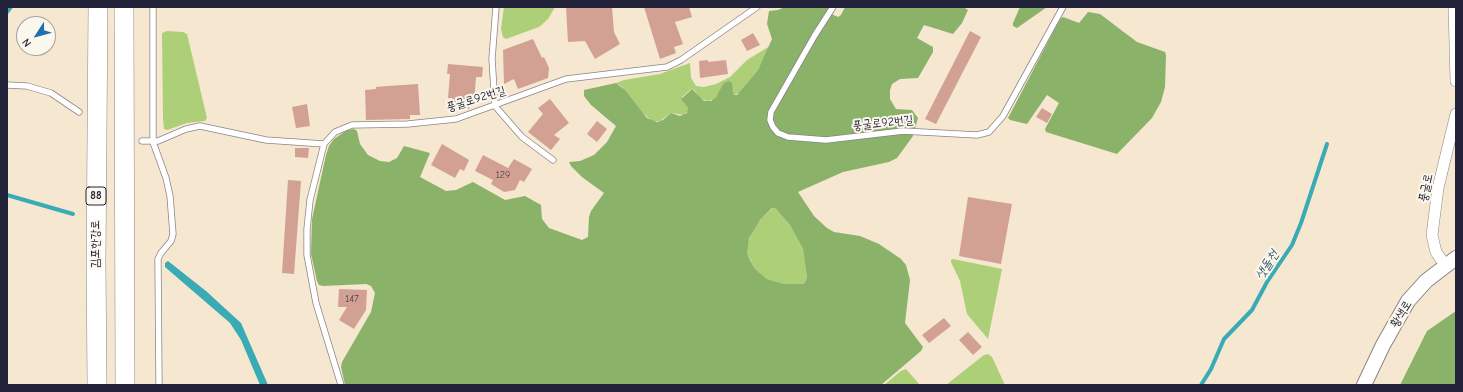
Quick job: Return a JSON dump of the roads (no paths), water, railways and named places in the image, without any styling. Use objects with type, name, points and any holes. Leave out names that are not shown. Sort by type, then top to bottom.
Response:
[{"type":"highway","name":"김포한강로","points":[[97,385],[96,254],[98,7]]},
{"type":"highway","points":[[124,7],[125,385]]},
{"type":"street","points":[[1454,7],[1456,81]]},
{"type":"street","name":"풍굴로","points":[[1450,262],[1436,252],[1432,235],[1438,188],[1456,114]]},
{"type":"street","name":"황색로","points":[[1364,385],[1386,339],[1408,301],[1426,281],[1450,262]]},
{"type":"lane","points":[[153,7],[153,142],[166,178],[170,196],[173,234],[171,241],[158,259],[159,385]]},
{"type":"lane","points":[[496,7],[492,59],[495,106],[522,137],[553,160]]},
{"type":"lane","name":"풍굴로92번길","points":[[324,144],[335,132],[352,125],[442,121],[472,114],[566,79],[667,67],[681,60],[757,7]]},
{"type":"lane","name":"풍굴로92번길","points":[[833,7],[815,35],[771,112],[770,120],[773,127],[778,133],[788,137],[826,140],[903,131],[977,135],[989,132],[1003,116],[1063,7]]},
{"type":"lane","points":[[7,85],[27,86],[51,93],[79,112]]},
{"type":"lane","points":[[142,141],[153,142],[186,129],[200,126],[266,140],[324,144],[310,200],[307,229],[307,255],[316,303],[341,385]]},
{"type":"water","points":[[168,261],[206,291],[241,323],[268,385],[260,385],[241,340],[230,323],[165,267],[165,263]]},
{"type":"waterway","points":[[7,12],[11,7]]},
{"type":"waterway","name":"샛돌천","points":[[1201,385],[1211,369],[1224,339],[1252,310],[1267,282],[1292,245],[1301,223],[1327,144]]},
{"type":"waterway","points":[[7,195],[73,214]]}]
